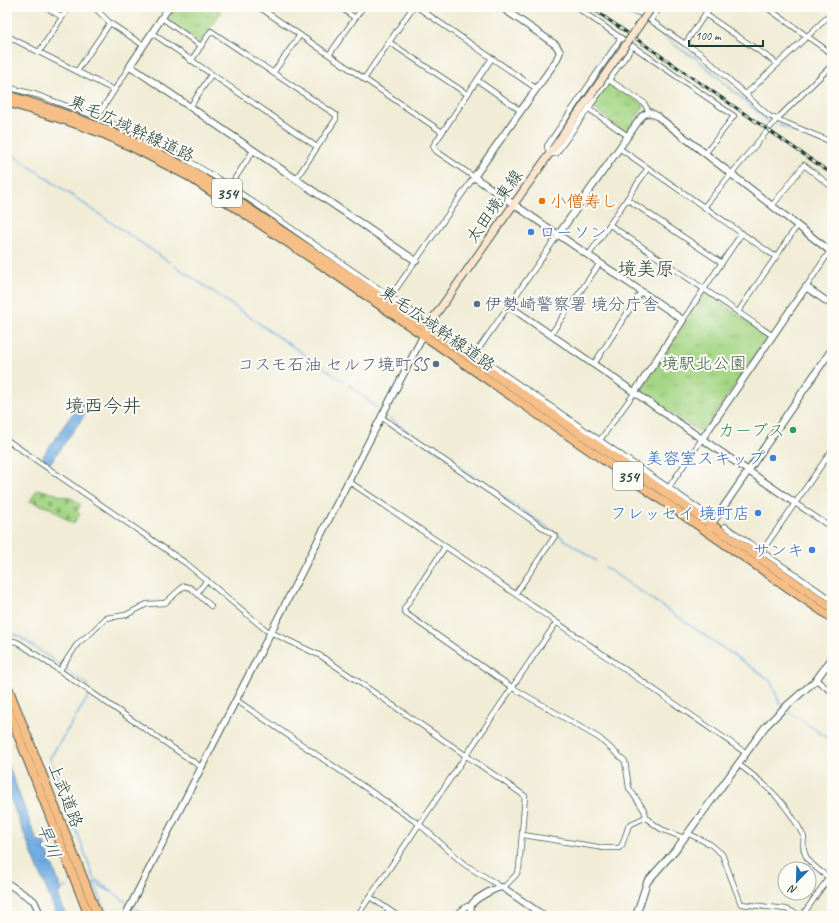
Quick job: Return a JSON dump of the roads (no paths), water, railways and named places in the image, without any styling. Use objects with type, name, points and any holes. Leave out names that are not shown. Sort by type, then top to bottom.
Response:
[{"type":"highway","name":"東毛広域幹線道路","points":[[7,95],[73,115],[139,143],[191,170],[339,269],[425,332],[709,528],[742,546],[832,608]]},
{"type":"highway","name":"東毛広域幹線道路","points":[[7,102],[104,134],[188,176],[335,274],[497,378],[644,479],[832,618]]},
{"type":"highway","name":"上武道路","points":[[7,685],[98,916]]},
{"type":"highway","name":"上武道路","points":[[7,707],[89,916]]},
{"type":"main road","name":"太田境東線","points":[[425,332],[652,7]]},
{"type":"street","points":[[45,7],[62,17]]},
{"type":"street","points":[[39,52],[69,7]]},
{"type":"street","points":[[94,7],[110,23],[143,45]]},
{"type":"street","points":[[97,117],[169,7]]},
{"type":"street","points":[[259,7],[442,132]]},
{"type":"street","points":[[340,7],[356,18]]},
{"type":"street","points":[[329,56],[363,7]]},
{"type":"street","points":[[364,79],[413,7]]},
{"type":"street","points":[[417,7],[537,89]]},
{"type":"street","points":[[390,296],[537,89],[556,61],[560,52],[559,48],[501,7]]},
{"type":"street","points":[[576,7],[734,116],[705,154]]},
{"type":"street","points":[[620,7],[640,13],[700,53],[770,116],[832,142]]},
{"type":"street","points":[[640,13],[644,7]]},
{"type":"street","points":[[651,20],[660,7]]},
{"type":"street","points":[[685,44],[710,7]]},
{"type":"street","points":[[766,7],[832,54]]},
{"type":"street","points":[[746,94],[832,13]]},
{"type":"street","points":[[705,14],[778,64]]},
{"type":"street","points":[[162,18],[201,46]]},
{"type":"street","points":[[77,71],[110,23]]},
{"type":"street","points":[[191,61],[211,31],[337,117],[296,179]]},
{"type":"street","points":[[152,33],[317,147]]},
{"type":"street","points":[[273,73],[300,35]]},
{"type":"street","points":[[7,36],[114,90]]},
{"type":"street","points":[[621,38],[547,146],[549,154],[556,154],[633,46]]},
{"type":"street","points":[[389,42],[467,94]]},
{"type":"street","points":[[492,58],[433,146],[434,149],[683,320]]},
{"type":"street","points":[[704,207],[777,119],[832,65]]},
{"type":"street","points":[[130,66],[416,261]]},
{"type":"street","points":[[190,107],[211,75]]},
{"type":"street","points":[[477,80],[521,111]]},
{"type":"street","points":[[609,80],[644,104],[649,112],[657,116],[730,175],[797,226],[831,249],[806,288],[669,487]]},
{"type":"street","points":[[7,87],[37,95],[97,117],[156,143],[230,186],[420,317]]},
{"type":"street","points":[[589,109],[628,136]]},
{"type":"street","points":[[475,354],[642,116],[649,112]]},
{"type":"street","points":[[139,143],[156,143]]},
{"type":"street","points":[[620,148],[776,257]]},
{"type":"street","points":[[230,186],[253,151]]},
{"type":"street","points":[[772,206],[804,165],[832,187]]},
{"type":"street","points":[[588,256],[648,168]]},
{"type":"street","points":[[627,199],[722,263]]},
{"type":"street","points":[[610,225],[773,336]]},
{"type":"street","points":[[738,312],[797,226]]},
{"type":"street","points":[[600,440],[742,234]]},
{"type":"street","points":[[332,256],[339,269]]},
{"type":"street","points":[[551,334],[600,263]]},
{"type":"street","points":[[806,288],[832,305]]},
{"type":"street","points":[[594,364],[641,292]]},
{"type":"street","points":[[509,306],[832,527]]},
{"type":"street","points":[[440,330],[704,512]]},
{"type":"street","points":[[125,916],[425,332]]},
{"type":"street","points":[[709,528],[832,349]]},
{"type":"street","points":[[497,378],[512,379]]},
{"type":"street","points":[[381,417],[555,536],[516,593]]},
{"type":"street","points":[[7,440],[187,564],[270,632],[321,656],[525,796],[523,835],[518,873],[501,887],[486,894],[471,906],[467,906],[454,916]]},
{"type":"street","points":[[762,551],[832,451]]},
{"type":"street","points":[[641,468],[644,479]]},
{"type":"street","points":[[348,481],[516,593],[556,623],[746,753]]},
{"type":"street","points":[[725,526],[832,600]]},
{"type":"street","points":[[742,546],[751,544]]},
{"type":"street","points":[[445,547],[404,611],[407,616],[513,688],[587,730],[621,757],[626,764],[631,793],[641,806],[649,821],[661,829],[685,835],[710,844],[722,854],[741,904],[786,909],[802,916],[832,873]]},
{"type":"street","points":[[795,574],[796,584]]},
{"type":"street","points":[[197,593],[207,580]]},
{"type":"street","points":[[60,670],[78,642],[92,632],[106,618],[126,615],[147,604],[164,603],[184,586],[191,588],[211,606]]},
{"type":"street","points":[[357,916],[419,824],[467,757],[556,623]]},
{"type":"street","points":[[7,643],[14,641],[19,643],[201,767]]},
{"type":"street","points":[[636,916],[647,882],[671,856],[746,753],[774,718],[816,680],[832,658]]},
{"type":"street","points":[[816,680],[832,692]]},
{"type":"street","points":[[236,700],[419,824],[454,856],[544,916]]},
{"type":"street","points":[[738,764],[763,782],[779,798],[804,837],[802,844],[808,861],[829,878]]},
{"type":"street","points":[[523,835],[604,848],[619,848],[629,825],[646,817]]},
{"type":"street","points":[[7,883],[34,901],[41,916]]},
{"type":"street","points":[[370,897],[398,916]]},
{"type":"street","points":[[471,906],[471,916]]},
{"type":"water","points":[[83,398],[92,404],[91,406],[49,465],[44,462],[43,456]]},
{"type":"water","points":[[7,762],[37,841],[44,843],[62,891],[58,894],[66,916],[57,916],[7,791]]},
{"type":"waterway","points":[[611,7],[640,19]]},
{"type":"waterway","points":[[645,22],[683,51],[695,57],[766,120]]},
{"type":"waterway","points":[[779,125],[832,147]]},
{"type":"waterway","points":[[7,151],[169,262]]},
{"type":"waterway","points":[[174,265],[343,381]]},
{"type":"waterway","points":[[349,385],[377,408]]},
{"type":"waterway","points":[[390,419],[438,452]]},
{"type":"waterway","points":[[445,457],[596,561]]},
{"type":"waterway","points":[[605,567],[770,680],[781,706]]},
{"type":"waterway","points":[[7,636],[17,635],[59,664]]},
{"type":"waterway","points":[[65,669],[88,685]]},
{"type":"waterway","points":[[90,694],[50,758],[94,878],[130,905]]},
{"type":"waterway","points":[[789,712],[832,741]]},
{"type":"waterway","points":[[94,882],[108,916]]},
{"type":"waterway","points":[[94,882],[111,892]]},
{"type":"waterway","points":[[61,889],[67,887]]},
{"type":"waterway","points":[[133,907],[146,916]]},
{"type":"railway","points":[[590,7],[832,174]]},
{"type":"place","name":"小僧寿し","points":[[542,201]]},
{"type":"place","name":"ローソン","points":[[531,232]]},
{"type":"place","name":"伊勢崎警察署 境分庁舎","points":[[477,304]]},
{"type":"place","name":"コスモ石油 セルフ境町SS","points":[[436,364]]},
{"type":"place","name":"カーブス","points":[[793,430]]},
{"type":"place","name":"美容室スキップ","points":[[773,458]]},
{"type":"place","name":"フレッセイ 境町店","points":[[758,513]]},
{"type":"place","name":"サンキ","points":[[812,550]]},
{"type":"district","name":"境美原","points":[[646,268]]},
{"type":"district","name":"境西今井","points":[[103,405]]},
{"type":"park label","name":"境駅北公園","points":[[704,363]]},
{"type":"water label","name":"早川","points":[[49,841]]}]
